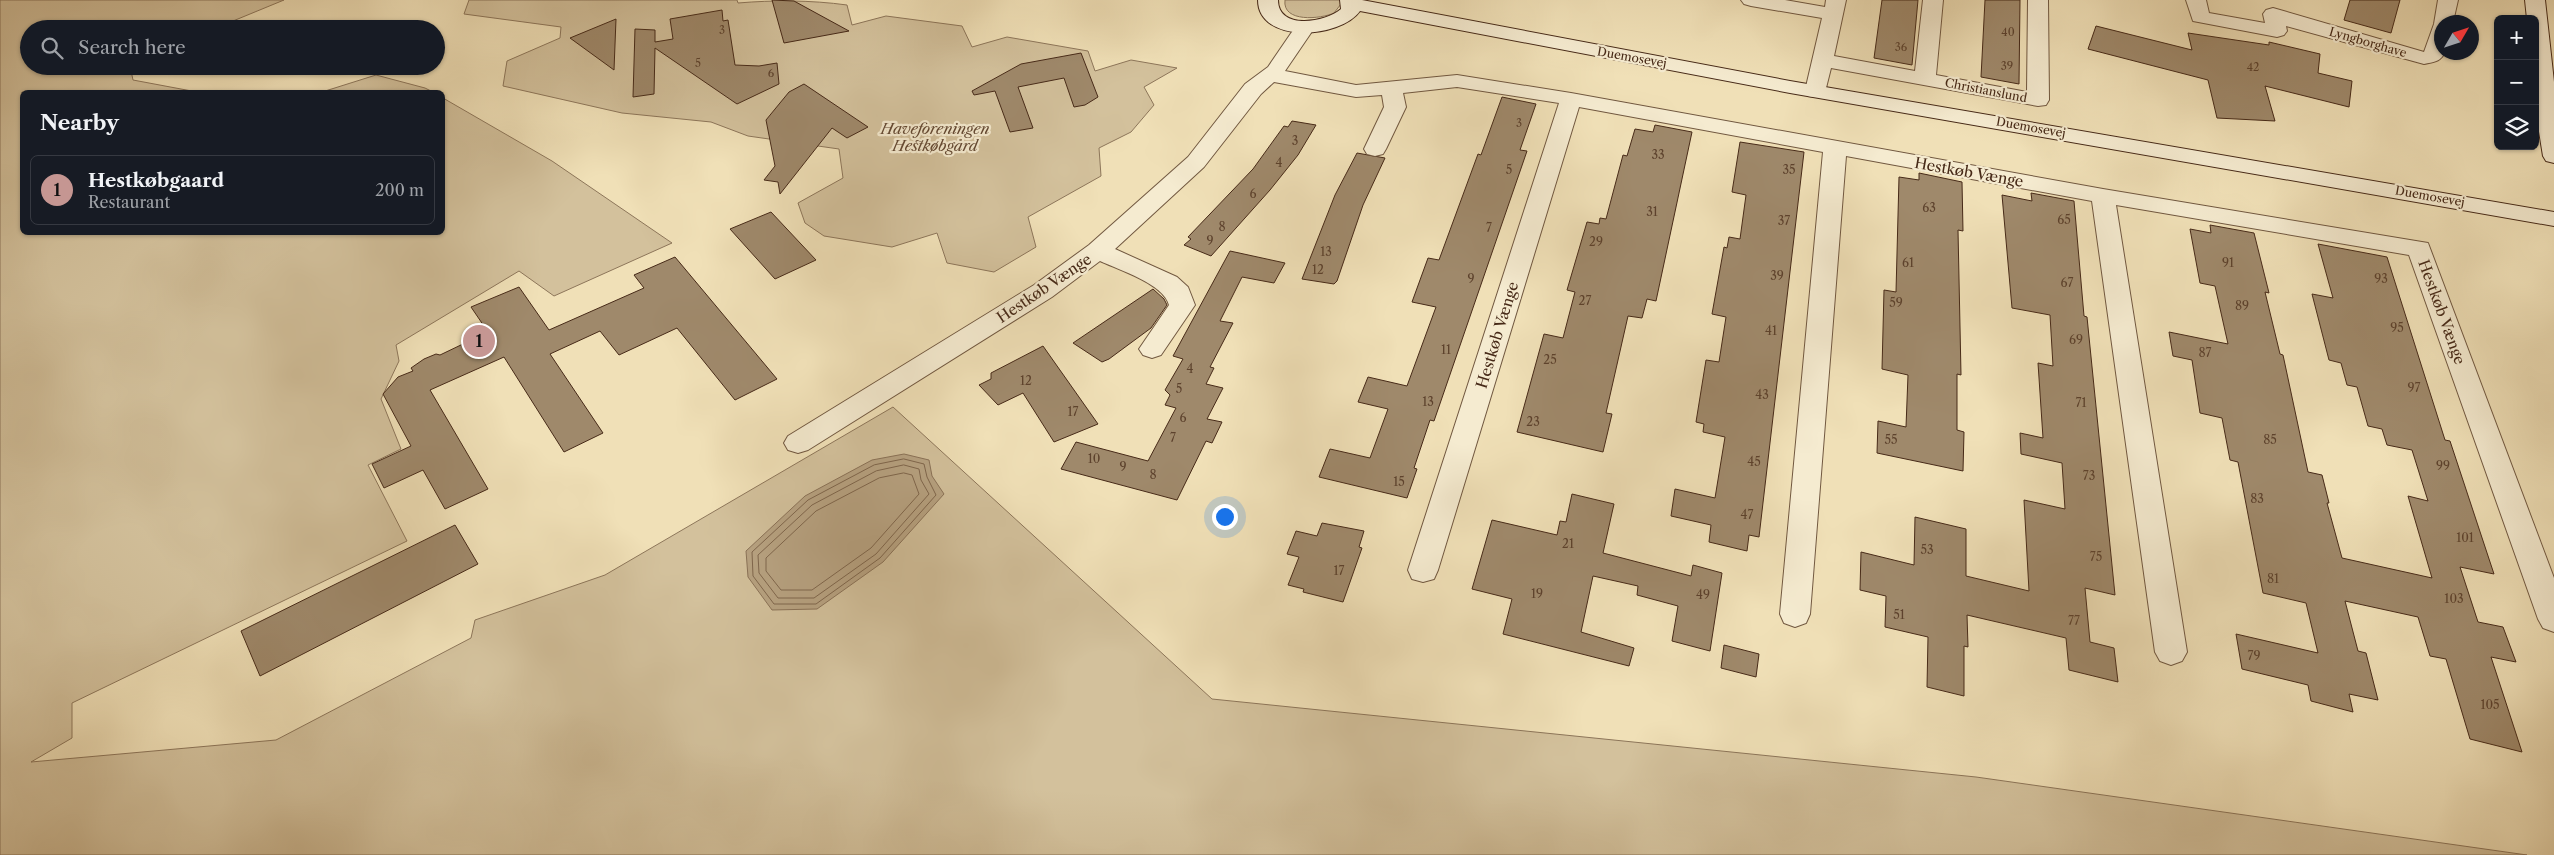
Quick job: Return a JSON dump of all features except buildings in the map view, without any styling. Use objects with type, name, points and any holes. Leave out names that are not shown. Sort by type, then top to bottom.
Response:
[{"type":"street","points":[[1751,0],[1834,7],[1816,91]]},
{"type":"street","name":"Christianslund","points":[[1925,79],[1933,0]]},
{"type":"street","name":"Christianslund","points":[[1822,60],[2038,100],[2038,0]]},
{"type":"street","name":"Lyngborghave","points":[[2196,0],[2200,17],[2277,31],[2271,8]]},
{"type":"street","points":[[2444,15],[2448,0]]},
{"type":"street","points":[[2535,0],[2546,107],[2554,156]]},
{"type":"street","points":[[1263,1],[1271,15],[1297,26],[1332,24],[1350,7]]},
{"type":"street","name":"Duemosevej","points":[[1350,7],[1487,34],[1500,33],[1816,91],[2554,219]]},
{"type":"street","name":"Lyngborghave","points":[[2271,8],[2424,58],[2434,54]]},
{"type":"street","name":"Hestkøb Vænge","points":[[798,443],[988,326],[1098,251],[1196,162],[1253,90],[1272,75],[1297,26]]},
{"type":"street","name":"Hestkøb Vænge","points":[[1253,90],[1254,74],[1297,26]]},
{"type":"street","name":"Hestkøb Vænge","points":[[1272,75],[1356,91],[1457,81],[1571,99],[2104,196],[2419,249],[2554,619]]},
{"type":"street","points":[[1375,149],[1395,107],[1392,88]]},
{"type":"street","name":"Hestkøb Vænge","points":[[1422,570],[1571,99]]},
{"type":"street","points":[[1795,614],[1835,148]]},
{"type":"street","points":[[2104,196],[2171,652]]},
{"type":"street","points":[[1098,251],[1168,283],[1179,292],[1182,305],[1152,349]]},
{"type":"green space","points":[[0,0],[284,0],[235,20],[20,20],[20,75],[132,75],[133,80],[186,90],[20,90],[20,235],[445,235],[445,99],[552,161],[672,243],[554,296],[519,271],[396,345],[399,361],[381,399],[401,449],[368,465],[407,541],[72,703],[72,738],[31,762],[276,740],[471,638],[475,620],[605,575],[893,407],[1212,699],[1976,777],[2527,855],[0,855]]},
{"type":"green space","name":"Haveforeningen Hestkøbgård","points":[[469,0],[737,0],[738,3],[792,1],[833,3],[847,5],[852,25],[886,16],[962,26],[972,47],[1007,37],[1088,51],[1095,71],[1131,60],[1177,68],[1144,87],[1154,105],[1131,132],[1099,148],[1101,176],[1028,217],[1036,247],[994,272],[947,263],[937,233],[892,247],[824,236],[805,223],[798,203],[843,178],[839,149],[748,136],[711,122],[622,113],[503,86],[507,61],[560,38],[561,27],[464,14]]},
{"type":"green space","points":[[1285,0],[1340,0],[1341,4],[1334,13],[1312,18],[1296,16],[1290,13],[1286,7]]},
{"type":"green space","points":[[376,75],[429,90],[328,90]]},
{"type":"water","points":[[904,454],[929,460],[932,476],[944,494],[883,562],[817,609],[772,610],[748,577],[746,551],[805,496],[872,460]]},
{"type":"place","name":"Hestkøbgaard","points":[[479,341]]}]
